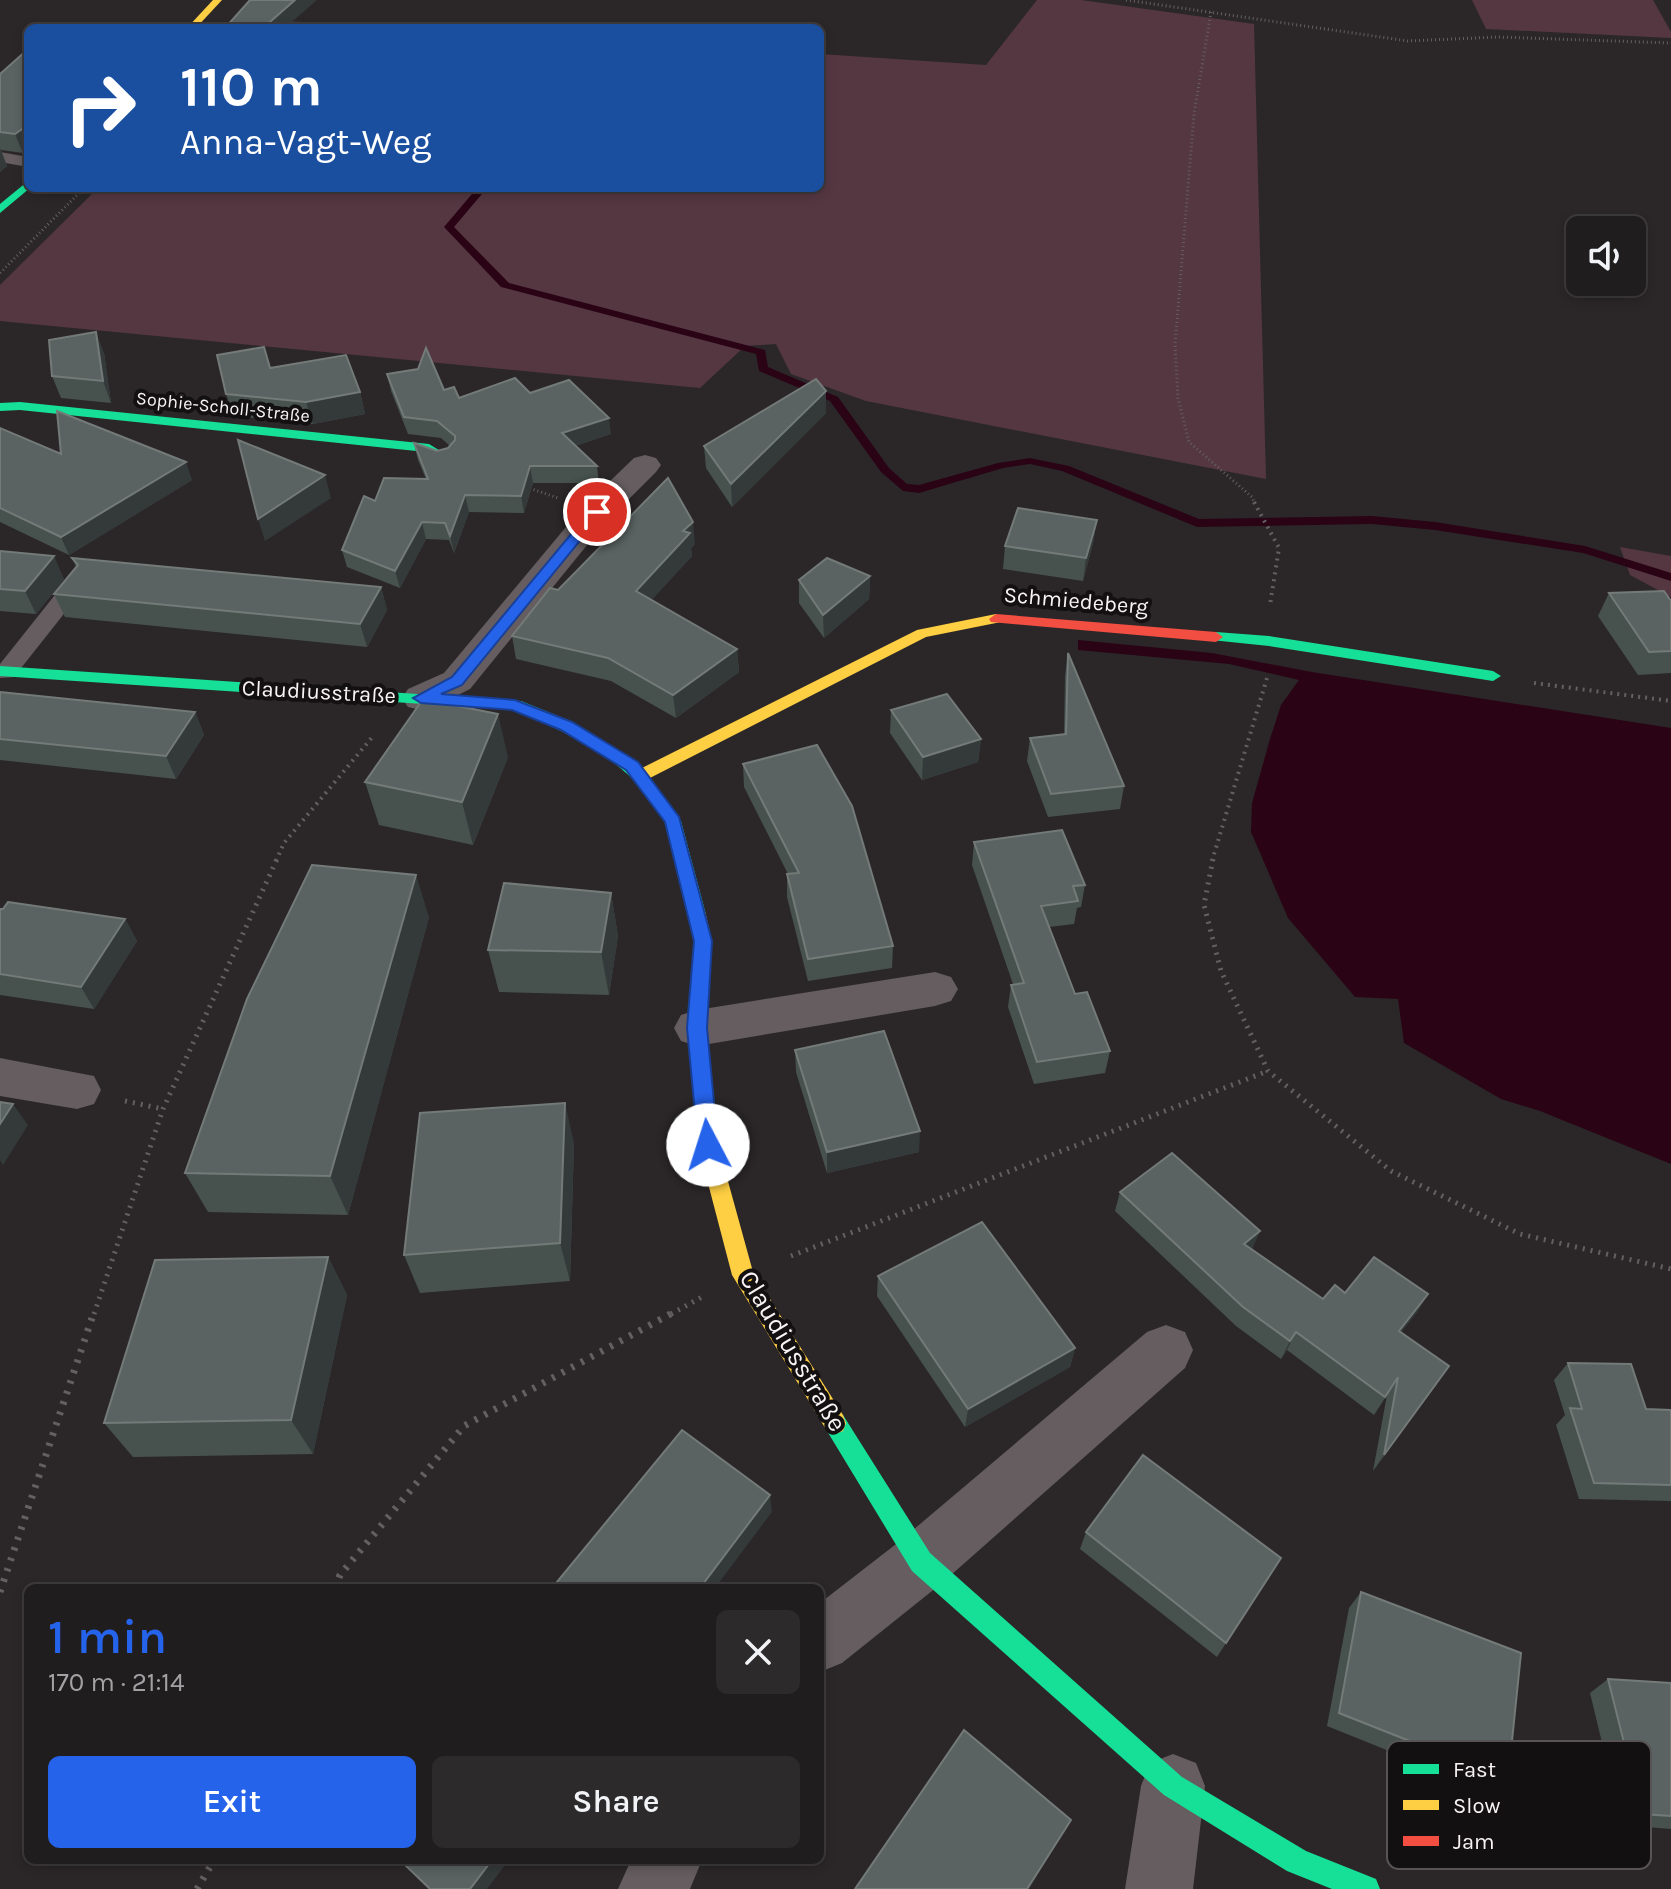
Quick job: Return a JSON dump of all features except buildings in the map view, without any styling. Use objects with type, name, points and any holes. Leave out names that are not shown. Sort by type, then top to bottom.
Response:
[{"type":"street","points":[[195,24],[218,0]]},
{"type":"street","points":[[0,210],[24,188]]},
{"type":"street","name":"Sophie-Scholl-Straße","points":[[0,407],[20,406],[429,448],[440,455]]},
{"type":"street","points":[[421,698],[457,681],[597,512],[645,465]]},
{"type":"street","name":"Schmiedeberg","points":[[640,776],[922,633],[989,618],[1269,641],[1493,676]]},
{"type":"street","name":"Claudiusstraße","points":[[3,672],[515,705],[567,726],[632,766],[673,821],[703,941],[697,1028],[708,1145],[743,1275],[921,1562],[1173,1786],[1297,1861],[1366,1889]]},
{"type":"street","points":[[697,1028],[935,989]]},
{"type":"street","points":[[0,1077],[77,1090]]},
{"type":"street","points":[[824,1638],[921,1562],[1166,1350]]},
{"type":"street","points":[[1159,1889],[1173,1786]]},
{"type":"street","points":[[652,1889],[667,1864]]},
{"type":"lane","points":[[0,157],[24,161]]},
{"type":"lane","points":[[3,672],[74,586]]},
{"type":"path","points":[[1126,0],[1408,41],[1498,37],[1671,43]]},
{"type":"path","points":[[1211,12],[1194,114],[1175,345],[1178,398],[1189,442],[1252,497],[1279,548],[1270,593],[1269,641]]},
{"type":"path","points":[[0,273],[80,192]]},
{"type":"path","points":[[440,455],[597,512]]},
{"type":"path","points":[[1269,672],[1215,847],[1204,905],[1221,971],[1268,1071],[1391,1171],[1520,1234],[1671,1269]]},
{"type":"path","points":[[1493,676],[1671,701]]},
{"type":"path","points":[[0,1592],[163,1109],[284,843],[373,736],[421,698]]},
{"type":"path","points":[[197,1889],[212,1864]]},
{"type":"shaded area","points":[[1037,0],[1081,0],[1254,24],[1266,479],[866,401],[791,374],[776,344],[745,346],[700,388],[0,321],[0,285],[94,192],[824,192],[824,54],[986,65]]},
{"type":"shaded area","points":[[1472,0],[1653,0],[1671,32],[1671,38],[1486,29]]},
{"type":"shaded area","points":[[257,20],[349,24],[254,24]]},
{"type":"shaded area","points":[[1620,547],[1671,556],[1671,597],[1630,575]]},
{"type":"shaded area","points":[[1078,640],[1212,653],[1312,672],[1671,728],[1671,1164],[1540,1111],[1501,1099],[1404,1043],[1398,999],[1355,997],[1288,918],[1251,832],[1252,803],[1281,705],[1299,680],[1229,664],[1078,650]]},
{"type":"waterway","points":[[479,192],[449,227],[505,285],[761,352],[763,369],[834,399],[885,470],[903,487],[919,489],[1002,465],[1030,461],[1065,468],[1197,523],[1372,520],[1435,526],[1585,550],[1671,577]]},
{"type":"traffic: fast","points":[[0,210],[24,188]]},
{"type":"traffic: fast","points":[[0,407],[20,406],[429,448],[440,455]]},
{"type":"traffic: fast","points":[[1216,637],[1269,641],[1493,676]]},
{"type":"traffic: fast","points":[[0,671],[515,705],[567,726],[632,766],[673,821],[696,911]]},
{"type":"traffic: fast","points":[[835,1423],[921,1562],[1173,1786],[1297,1861],[1366,1889]]},
{"type":"traffic: slow","points":[[195,24],[218,0]]},
{"type":"traffic: slow","points":[[640,776],[922,633],[996,619]]},
{"type":"traffic: slow","points":[[696,911],[703,941],[697,1028],[708,1145],[743,1275],[835,1423]]},
{"type":"traffic: jam","points":[[996,619],[1216,637]]},
{"type":"route","points":[[597,512],[457,681],[421,698],[515,705],[567,726],[632,766],[673,821],[703,941],[697,1028],[708,1145]]}]
